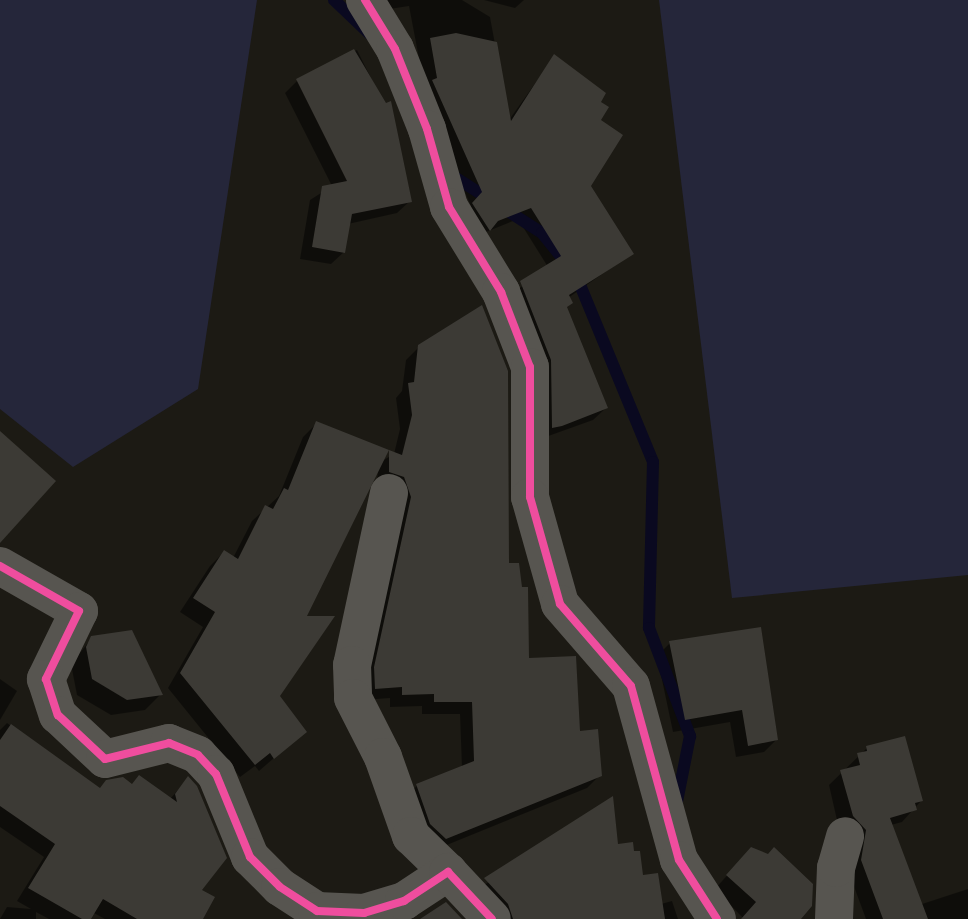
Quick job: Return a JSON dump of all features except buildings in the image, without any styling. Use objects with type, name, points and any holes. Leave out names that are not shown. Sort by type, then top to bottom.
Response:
[{"type":"street","points":[[365,0],[395,49],[427,129],[449,207],[501,292],[530,367],[530,497],[560,604],[631,686],[679,860],[717,919]]},
{"type":"street","points":[[389,493],[352,665],[353,698],[383,757],[411,836],[492,919]]},
{"type":"street","points":[[0,566],[79,611],[46,679],[58,715],[105,759],[169,743],[198,755],[216,774],[250,857],[280,887],[317,911],[364,913],[404,901],[448,872]]},
{"type":"street","points":[[834,919],[836,868],[845,836]]},
{"type":"shaded area","points":[[0,0],[257,0],[198,389],[73,467],[0,409]]},
{"type":"shaded area","points":[[659,0],[968,0],[968,575],[732,598]]},
{"type":"waterway","points":[[334,0],[372,36]]},
{"type":"waterway","points":[[453,176],[542,233],[576,275],[653,462],[649,628],[690,736],[676,807]]},
{"type":"cycle path","points":[[365,0],[395,49],[427,129],[449,207],[501,292],[530,367],[530,497],[560,604],[631,686],[679,860],[717,919]]},
{"type":"cycle path","points":[[0,566],[79,611],[46,679],[58,715],[105,759],[169,743],[198,755],[216,774],[250,857],[280,887],[317,911],[364,913],[404,901],[448,872],[492,919]]}]
